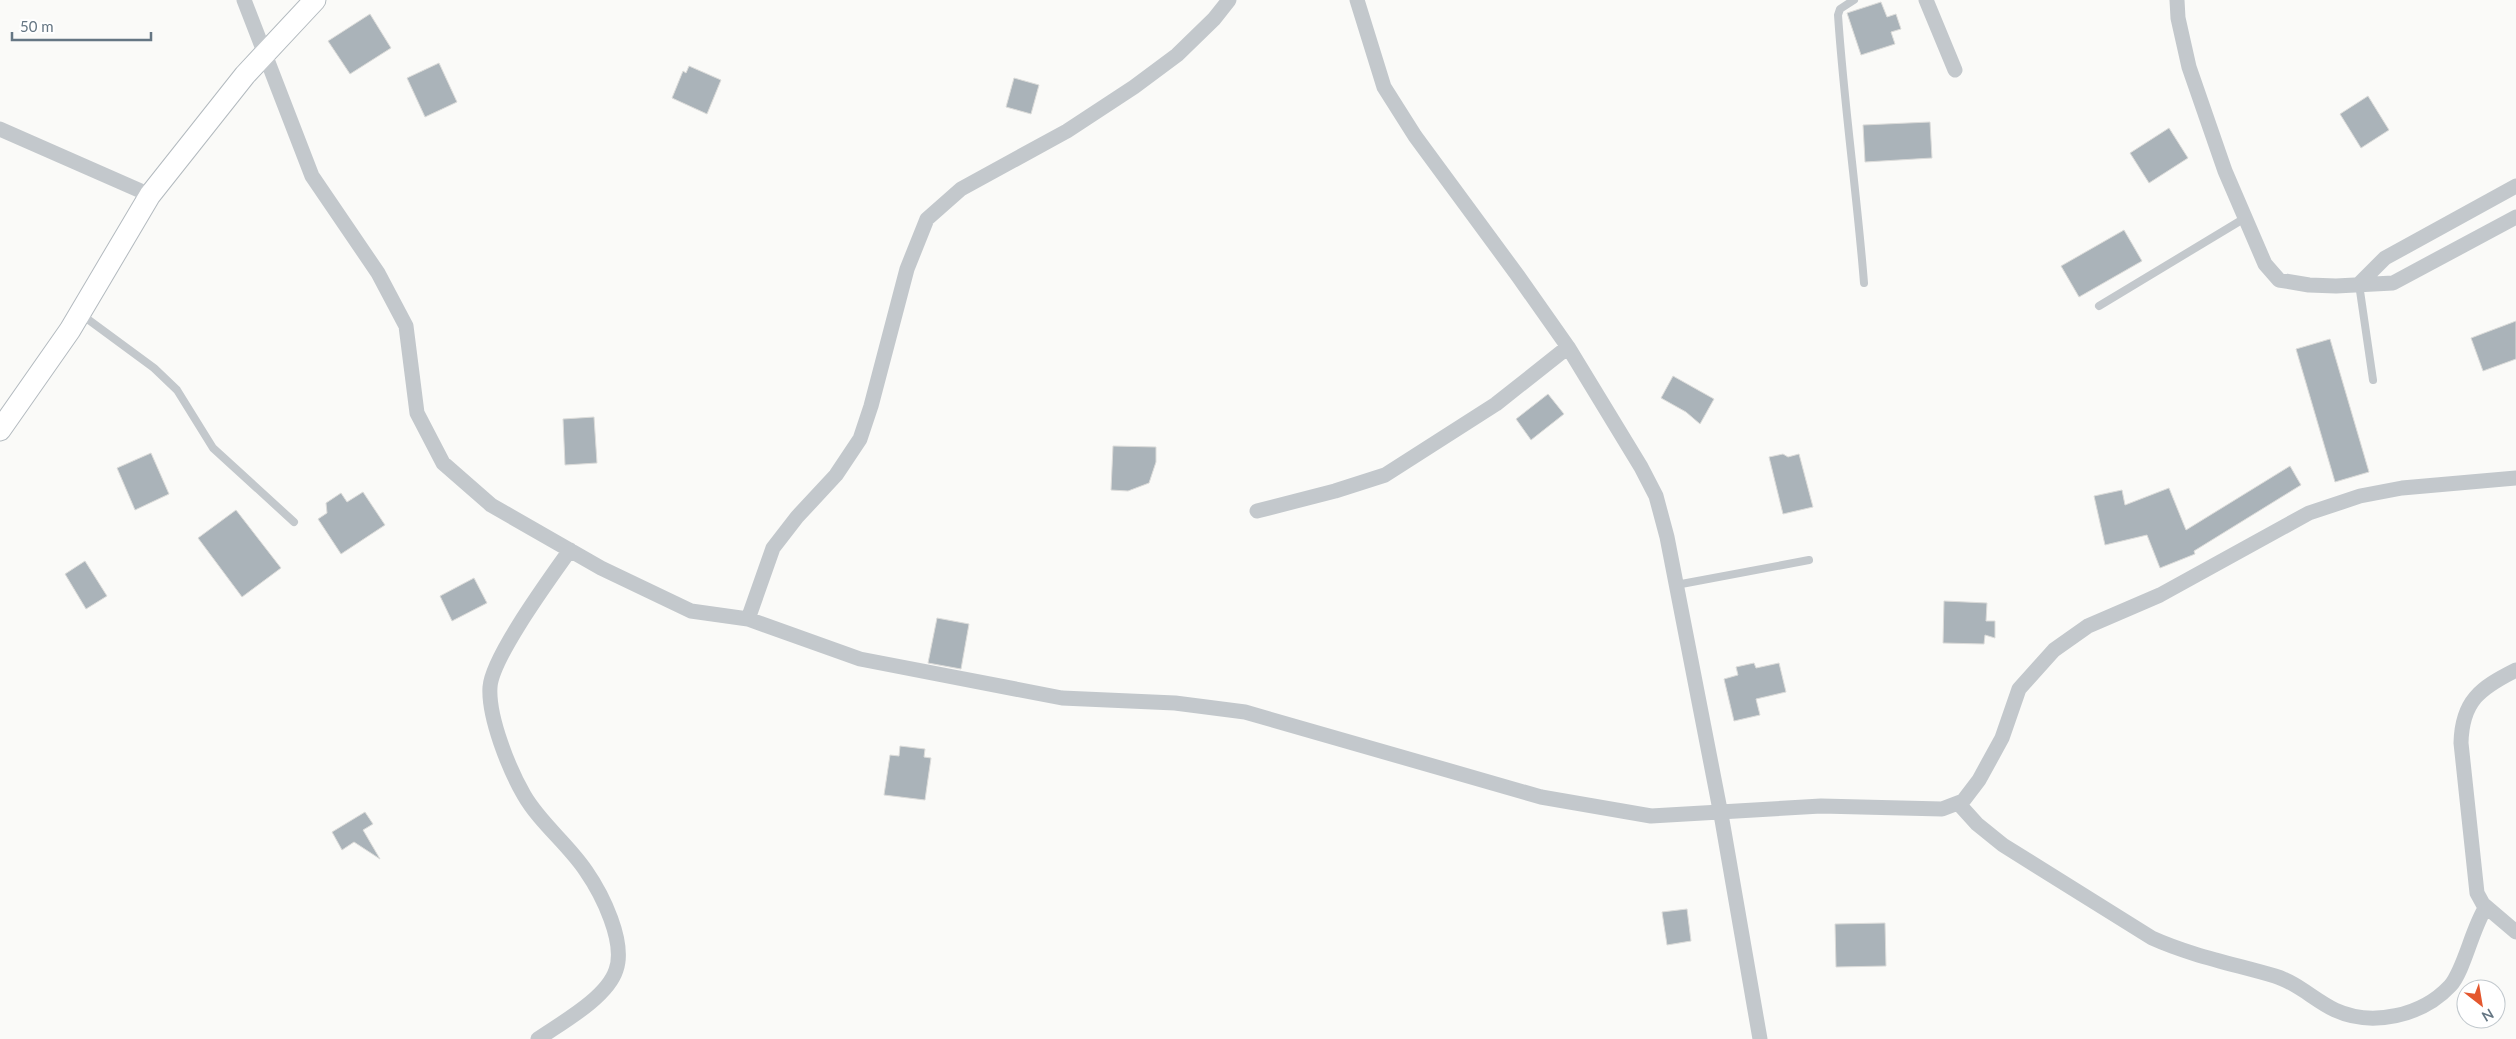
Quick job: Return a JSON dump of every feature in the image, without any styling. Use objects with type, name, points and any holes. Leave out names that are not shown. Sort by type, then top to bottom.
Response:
[{"type":"main road","points":[[0,430],[80,314],[150,195],[245,75],[315,0]]},
{"type":"street","points":[[244,0],[312,176],[378,273],[406,326],[417,413],[442,463],[491,505],[600,568],[691,611],[748,619],[860,659],[1062,698],[1175,703],[1245,712],[1541,797],[1650,816],[1821,806],[1942,809],[1963,801],[1979,780],[2002,738],[2019,689],[2054,650],[2088,626],[2160,595],[2309,513],[2360,496],[2402,488],[2516,478]]},
{"type":"street","points":[[748,619],[773,548],[797,517],[836,475],[860,439],[871,406],[907,269],[927,219],[961,189],[1067,131],[1134,87],[1177,55],[1214,19],[1229,0]]},
{"type":"street","points":[[1356,0],[1384,87],[1415,136],[1568,347],[1641,467],[1656,496],[1676,585],[1720,813],[1760,1039]]},
{"type":"street","points":[[1926,0],[1955,70]]},
{"type":"street","points":[[2178,0],[2178,18],[2189,67],[2224,171],[2265,264],[2279,280],[2309,285],[2393,283],[2516,216]]},
{"type":"street","points":[[0,129],[150,195]]},
{"type":"street","points":[[2359,284],[2385,258],[2516,186]]},
{"type":"street","points":[[1257,511],[1335,491],[1385,475],[1496,404],[1568,347]]},
{"type":"street","points":[[538,1039],[574,1015],[605,989],[616,970],[619,949],[611,920],[587,871],[524,796],[510,764],[492,706],[490,686],[502,654],[540,593],[570,550]]},
{"type":"street","points":[[2516,670],[2484,688],[2473,699],[2466,709],[2462,725],[2462,770],[2477,892],[2486,907],[2516,932]]},
{"type":"street","points":[[1958,803],[1977,824],[2003,845],[2152,938],[2178,950],[2276,977],[2303,989],[2334,1010],[2364,1019],[2406,1013],[2420,1007],[2444,992],[2456,977],[2486,907]]},
{"type":"lane","points":[[1854,0],[1840,9],[1838,15],[1842,72],[1858,207],[1864,284]]},
{"type":"lane","points":[[2099,306],[2245,218]]},
{"type":"lane","points":[[2359,284],[2372,380]]},
{"type":"lane","points":[[80,314],[154,368],[177,390],[213,448],[294,522]]},
{"type":"lane","points":[[1676,585],[1809,560]]},
{"type":"building","points":[[1881,2],[1887,17],[1896,14],[1901,29],[1891,32],[1895,44],[1861,55],[1847,13]]},
{"type":"building","points":[[370,14],[391,48],[350,74],[328,41]]},
{"type":"building","points":[[439,63],[457,102],[425,117],[407,78]]},
{"type":"building","points":[[689,66],[721,80],[707,114],[672,98],[683,71],[686,73]]},
{"type":"building","points":[[1014,78],[1039,85],[1031,114],[1006,107]]},
{"type":"building","points":[[2368,96],[2389,130],[2361,148],[2340,114]]},
{"type":"building","points":[[1930,122],[1932,158],[1865,162],[1863,125]]},
{"type":"building","points":[[2169,128],[2188,158],[2149,183],[2130,153]]},
{"type":"building","points":[[2124,230],[2142,261],[2079,297],[2061,266]]},
{"type":"building","points":[[2516,321],[2516,359],[2483,371],[2471,338]]},
{"type":"building","points":[[2330,339],[2369,472],[2335,482],[2296,349]]},
{"type":"building","points":[[1673,376],[1714,399],[1700,424],[1686,412],[1661,398]]},
{"type":"building","points":[[1548,394],[1564,414],[1531,440],[1516,419]]},
{"type":"building","points":[[594,417],[597,463],[565,465],[563,419]]},
{"type":"building","points":[[1113,446],[1156,447],[1156,462],[1149,483],[1128,491],[1111,490]]},
{"type":"building","points":[[151,453],[169,494],[135,510],[117,468]]},
{"type":"building","points":[[1783,454],[1788,457],[1799,454],[1813,507],[1783,514],[1769,457]]},
{"type":"building","points":[[2290,466],[2301,485],[2194,551],[2195,554],[2160,568],[2147,535],[2105,545],[2094,496],[2122,490],[2125,505],[2169,488],[2186,530]]},
{"type":"building","points":[[363,492],[385,525],[341,554],[318,519],[327,513],[326,503],[341,493],[347,502]]},
{"type":"building","points":[[236,510],[281,568],[242,597],[198,538]]},
{"type":"building","points":[[85,561],[107,596],[86,609],[65,574]]},
{"type":"building","points":[[474,578],[487,603],[452,621],[440,596]]},
{"type":"building","points":[[1944,601],[1987,603],[1986,621],[1995,621],[1995,638],[1985,635],[1984,644],[1943,643]]},
{"type":"building","points":[[937,618],[969,624],[961,669],[928,663]]},
{"type":"building","points":[[1754,663],[1756,668],[1779,663],[1786,692],[1756,699],[1760,715],[1734,721],[1724,679],[1738,675],[1736,667]]},
{"type":"building","points":[[900,746],[925,749],[924,757],[931,758],[925,800],[884,795],[890,755],[899,756]]},
{"type":"building","points":[[365,812],[373,824],[363,830],[380,859],[354,842],[342,850],[332,832]]},
{"type":"building","points":[[1687,909],[1691,941],[1667,945],[1662,912]]},
{"type":"building","points":[[1885,923],[1886,966],[1836,967],[1835,924]]}]
